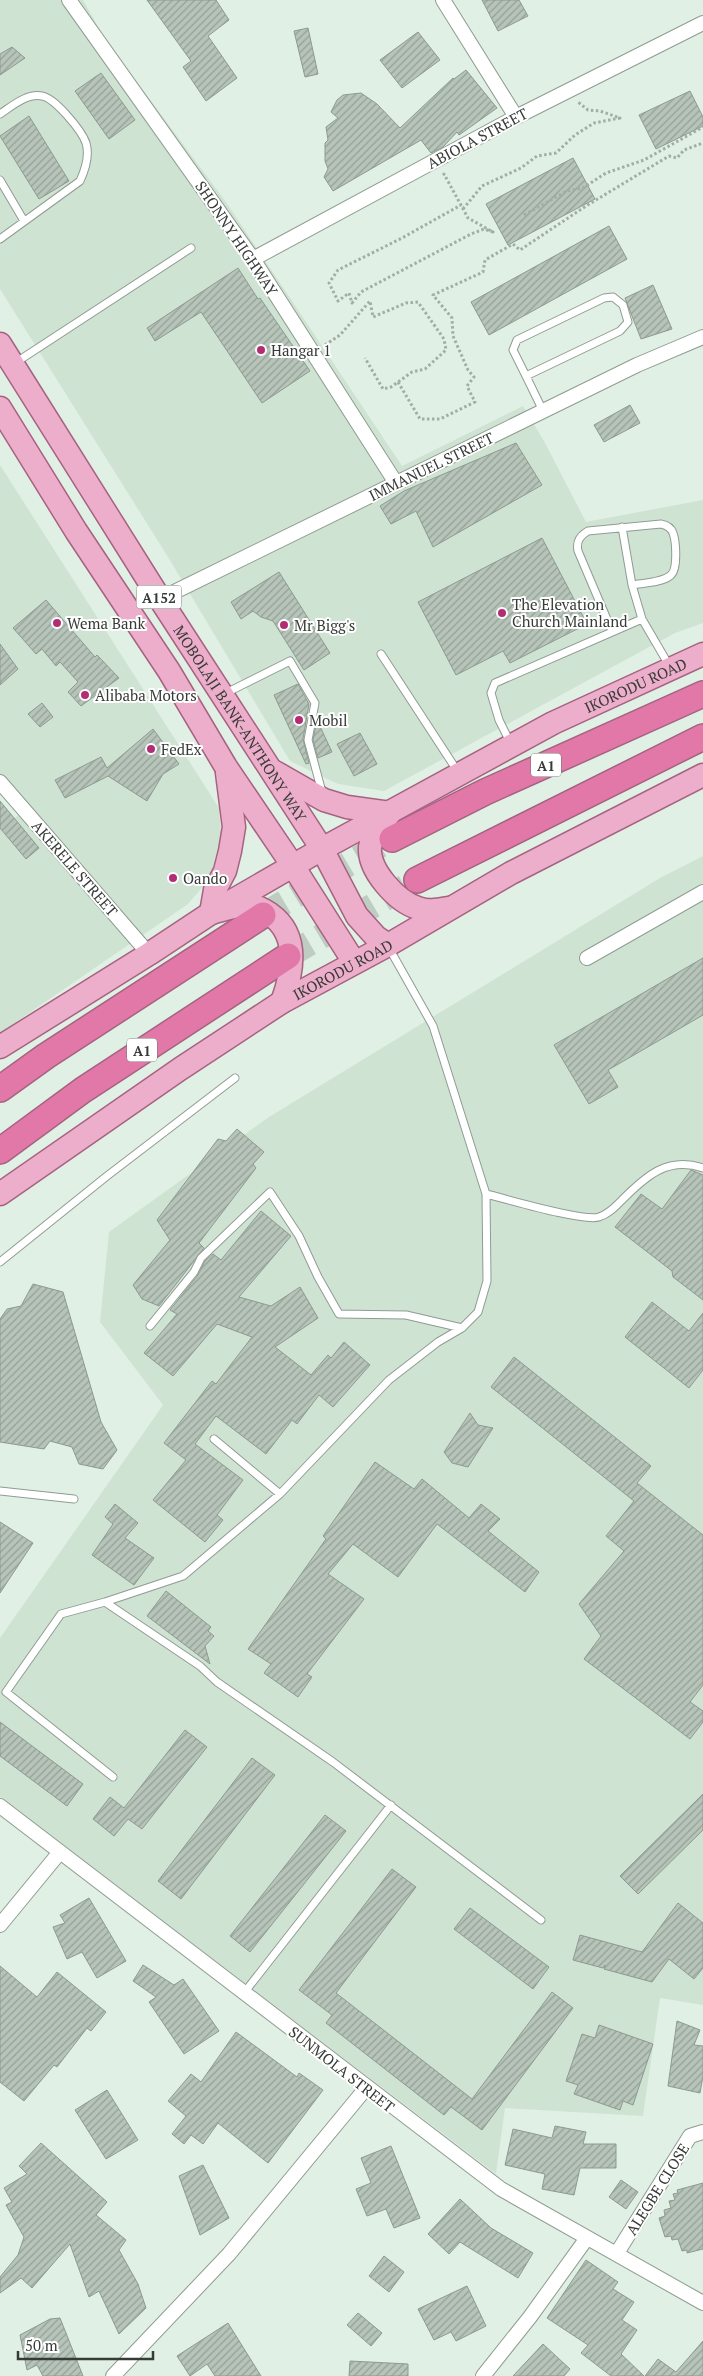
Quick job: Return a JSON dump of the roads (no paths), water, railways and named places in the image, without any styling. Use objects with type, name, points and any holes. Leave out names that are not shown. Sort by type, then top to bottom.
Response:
[{"type":"highway","name":"A1","points":[[392,839],[485,792],[703,694]]},
{"type":"highway","points":[[417,880],[703,737]]},
{"type":"highway","points":[[0,1089],[46,1056],[263,915]]},
{"type":"highway","name":"A1","points":[[0,1151],[92,1084],[288,956]]},
{"type":"main road","name":"MOBOLAJI BANK-ANTHONY WAY","points":[[0,344],[160,599],[322,849],[357,916],[376,937],[388,945]]},
{"type":"main road","name":"MOBOLAJI BANK-ANTHONY WAY","points":[[0,408],[76,531],[169,671],[226,767],[293,866],[354,962]]},
{"type":"main road","name":"IKORODU ROAD","points":[[0,1047],[150,954],[211,913],[322,849],[511,745],[703,654]]},
{"type":"main road","name":"A152","points":[[211,913],[215,890],[230,851],[234,827],[226,767]]},
{"type":"main road","name":"A152","points":[[270,768],[324,800],[347,807],[390,813]]},
{"type":"main road","name":"IKORODU ROAD","points":[[0,1194],[180,1069],[282,1002],[388,945],[511,873],[703,774]]},
{"type":"main road","points":[[390,813],[376,831],[370,848],[373,862],[380,877],[392,892],[416,908],[430,911],[449,908]]},
{"type":"main road","points":[[211,913],[251,904],[263,909],[283,924],[291,942],[292,964],[282,1002]]},
{"type":"street","name":"SHONNY HIGHWAY","points":[[68,0],[253,259],[396,483]]},
{"type":"street","points":[[443,0],[516,117]]},
{"type":"street","name":"ABIOLA STREET","points":[[253,259],[516,117],[703,23]]},
{"type":"street","name":"IMMANUEL STREET","points":[[160,599],[637,365],[703,337]]},
{"type":"street","name":"AKERELE STREET","points":[[0,782],[150,954]]},
{"type":"street","points":[[586,958],[703,892]]},
{"type":"street","name":"SUNMOLA STREET","points":[[0,1806],[501,2190],[703,2303]]},
{"type":"street","points":[[0,1924],[60,1852]]},
{"type":"street","points":[[113,2376],[229,2254],[367,2087]]},
{"type":"street","name":"ALEGBE CLOSE","points":[[617,2254],[690,2136],[703,2132]]},
{"type":"street","points":[[483,2376],[530,2317],[587,2238]]},
{"type":"lane","points":[[0,114],[24,98],[42,96],[60,106],[86,143],[86,166],[80,181],[0,239]]},
{"type":"lane","points":[[0,180],[24,221]]},
{"type":"lane","points":[[12,365],[192,248]]},
{"type":"lane","points":[[526,376],[620,331],[628,322],[623,305],[613,297],[604,298],[517,340],[514,350],[526,376],[543,411]]},
{"type":"lane","points":[[612,631],[577,544],[580,535],[588,531],[622,527],[661,524],[668,526],[673,532],[676,567],[671,575],[665,578],[632,585]]},
{"type":"lane","points":[[622,527],[632,585],[642,619],[671,669]]},
{"type":"lane","points":[[511,745],[499,720],[490,693],[495,682],[642,619]]},
{"type":"lane","points":[[381,654],[460,774]]},
{"type":"lane","points":[[222,695],[290,661],[315,703],[308,740],[324,800]]},
{"type":"lane","points":[[113,1777],[6,1692],[61,1614],[105,1602],[183,1576],[280,1494],[389,1380],[438,1342],[462,1328],[478,1312],[487,1281],[486,1194],[433,1026],[388,945]]},
{"type":"lane","points":[[0,1262],[107,1176],[235,1078]]},
{"type":"lane","points":[[486,1194],[580,1217],[597,1218],[610,1212],[642,1180],[661,1168],[681,1165],[703,1168]]},
{"type":"lane","points":[[150,1326],[194,1272],[201,1258],[270,1192],[299,1236],[318,1277],[339,1314],[406,1315],[462,1328]]},
{"type":"lane","points":[[214,1439],[280,1494]]},
{"type":"lane","points":[[0,1491],[74,1499]]},
{"type":"lane","points":[[105,1602],[200,1666],[217,1682],[391,1805],[541,1920]]},
{"type":"lane","points":[[244,1993],[391,1805]]},
{"type":"tunnel","points":[[263,915],[389,840]]},
{"type":"tunnel","points":[[288,956],[413,882]]},
{"type":"place","name":"Hangar 1","points":[[261,350]]},
{"type":"place","name":"The Elevation Church Mainland","points":[[502,613]]},
{"type":"place","name":"Wema Bank","points":[[57,623]]},
{"type":"place","name":"Mr Bigg's","points":[[284,625]]},
{"type":"place","name":"Alibaba Motors","points":[[85,695]]},
{"type":"place","name":"Mobil","points":[[299,720]]},
{"type":"place","name":"FedEx","points":[[151,749]]},
{"type":"place","name":"Oando","points":[[173,878]]}]
